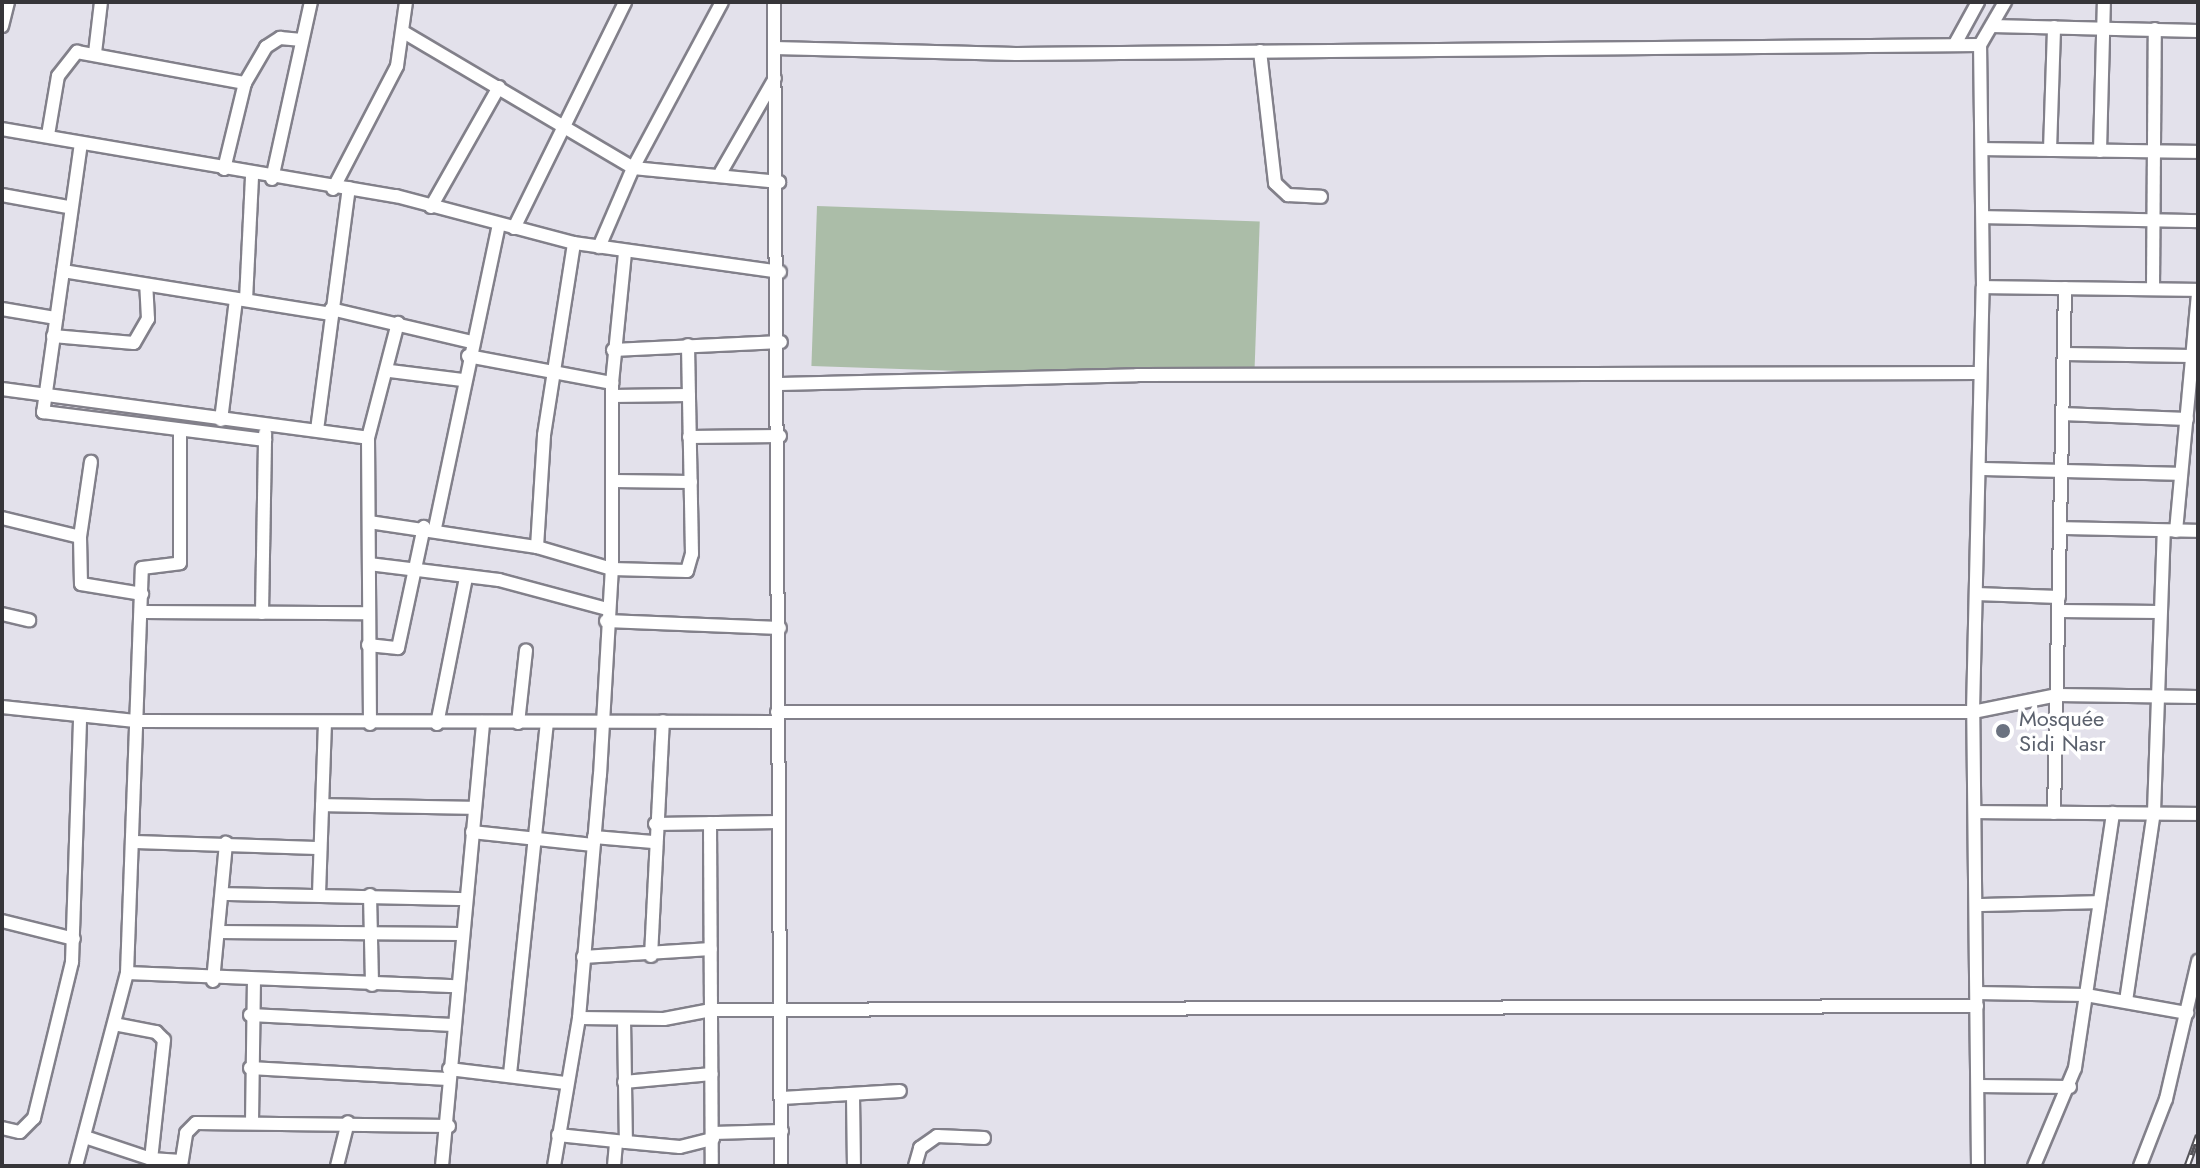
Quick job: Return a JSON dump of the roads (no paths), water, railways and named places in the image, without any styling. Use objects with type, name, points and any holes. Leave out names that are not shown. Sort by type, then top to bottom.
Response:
[{"type":"street","points":[[2,26],[8,2]]},
{"type":"street","points":[[95,53],[101,2]]},
{"type":"street","points":[[272,179],[311,2]]},
{"type":"street","points":[[333,189],[381,107],[405,33],[406,2]]},
{"type":"street","points":[[514,228],[625,2]]},
{"type":"street","points":[[599,247],[633,168],[722,2]]},
{"type":"street","points":[[774,2],[781,342],[777,717],[781,1166]]},
{"type":"street","points":[[1955,44],[1978,2]]},
{"type":"street","points":[[1978,1166],[1973,712],[1983,287],[1984,149],[1980,45],[2005,2]]},
{"type":"street","points":[[2100,151],[2104,2]]},
{"type":"street","points":[[1992,26],[2198,31]]},
{"type":"street","points":[[2050,150],[2054,27]]},
{"type":"street","points":[[2153,288],[2156,219],[2153,151],[2155,29]]},
{"type":"street","points":[[405,33],[633,168],[721,172],[779,182]]},
{"type":"street","points":[[224,169],[245,83],[270,43],[302,40]]},
{"type":"street","points":[[774,48],[1260,51],[1980,45]]},
{"type":"street","points":[[1260,51],[1275,183],[1288,195],[1321,197]]},
{"type":"street","points":[[48,135],[66,59],[95,53],[245,83]]},
{"type":"street","points":[[721,172],[775,78]]},
{"type":"street","points":[[431,207],[499,87]]},
{"type":"street","points":[[2,129],[48,135],[252,176],[333,189],[349,188],[574,243],[780,272]]},
{"type":"street","points":[[81,143],[68,207],[63,271],[46,394],[47,415],[180,433],[265,440]]},
{"type":"street","points":[[1984,149],[2198,152]]},
{"type":"street","points":[[221,420],[241,300],[252,176]]},
{"type":"street","points":[[317,430],[349,188]]},
{"type":"street","points":[[2,195],[68,207]]},
{"type":"street","points":[[1983,217],[2198,221]]},
{"type":"street","points":[[368,645],[398,648],[415,569],[430,528],[499,225]]},
{"type":"street","points":[[537,547],[555,374],[574,243]]},
{"type":"street","points":[[554,1166],[565,1083],[579,1018],[604,722],[606,615],[612,569],[613,350],[625,252]]},
{"type":"street","points":[[63,271],[398,323],[472,342]]},
{"type":"street","points":[[53,336],[134,343],[148,319],[146,285]]},
{"type":"street","points":[[1983,287],[2153,288],[2198,292],[2187,419],[2160,612],[2155,697],[2154,812],[2126,1001]]},
{"type":"street","points":[[2054,813],[2065,288]]},
{"type":"street","points":[[2,309],[56,318]]},
{"type":"street","points":[[370,724],[368,438],[390,371],[398,323]]},
{"type":"street","points":[[613,350],[781,342]]},
{"type":"street","points":[[369,522],[430,528],[537,547],[612,569],[687,571],[692,554],[688,345]]},
{"type":"street","points":[[2064,354],[2191,356]]},
{"type":"street","points":[[468,356],[612,389],[689,395]]},
{"type":"street","points":[[390,371],[462,380]]},
{"type":"street","points":[[780,384],[1137,375],[1980,373]]},
{"type":"street","points":[[2,389],[368,438]]},
{"type":"street","points":[[2062,414],[2187,419]]},
{"type":"street","points":[[262,613],[265,425]]},
{"type":"street","points":[[76,1166],[127,973],[134,842],[135,721],[145,563],[180,563],[180,433]]},
{"type":"street","points":[[689,437],[780,436]]},
{"type":"street","points":[[91,462],[80,537],[78,582],[142,594]]},
{"type":"street","points":[[1979,469],[2180,474]]},
{"type":"street","points":[[614,481],[691,482]]},
{"type":"street","points":[[2,518],[80,537]]},
{"type":"street","points":[[2060,528],[2198,531]]},
{"type":"street","points":[[369,564],[466,577],[606,615],[780,628]]},
{"type":"street","points":[[437,724],[466,577]]},
{"type":"street","points":[[1976,594],[2160,612]]},
{"type":"street","points":[[144,612],[368,613]]},
{"type":"street","points":[[2,614],[29,620]]},
{"type":"street","points":[[518,723],[526,650]]},
{"type":"street","points":[[2,707],[135,721],[437,724],[777,717],[1973,712],[2057,695],[2198,697]]},
{"type":"street","points":[[2,1128],[20,1132],[34,1118],[74,939],[80,717]]},
{"type":"street","points":[[651,956],[653,842],[663,721]]},
{"type":"street","points":[[442,1166],[449,1126],[449,1074],[456,986],[483,722]]},
{"type":"street","points":[[510,1074],[547,723]]},
{"type":"street","points":[[319,894],[318,848],[325,724]]},
{"type":"street","points":[[322,805],[475,808]]},
{"type":"street","points":[[1975,812],[2198,814]]},
{"type":"street","points":[[2034,1166],[2070,1087],[2113,813]]},
{"type":"street","points":[[655,824],[779,822]]},
{"type":"street","points":[[710,823],[712,1166]]},
{"type":"street","points":[[472,832],[534,838],[653,842]]},
{"type":"street","points":[[134,842],[318,848]]},
{"type":"street","points":[[213,981],[226,843]]},
{"type":"street","points":[[223,894],[464,899]]},
{"type":"street","points":[[370,895],[372,985]]},
{"type":"street","points":[[1977,905],[2098,902]]},
{"type":"street","points":[[2,921],[74,939]]},
{"type":"street","points":[[219,932],[461,934]]},
{"type":"street","points":[[583,957],[651,956],[711,949]]},
{"type":"street","points":[[2140,1166],[2187,1013],[2198,961]]},
{"type":"street","points":[[127,973],[254,983],[456,986]]},
{"type":"street","points":[[252,1122],[250,1015],[254,983]]},
{"type":"street","points":[[579,1018],[624,1019],[711,1010],[779,1013],[1977,1000],[2086,995],[2187,1013]]},
{"type":"street","points":[[250,1015],[453,1025]]},
{"type":"street","points":[[614,1166],[621,1143],[624,1019]]},
{"type":"street","points":[[114,1024],[156,1032],[164,1040],[151,1159]]},
{"type":"street","points":[[250,1068],[510,1074],[565,1083]]},
{"type":"street","points":[[624,1082],[712,1074]]},
{"type":"street","points":[[1978,1086],[2070,1087]]},
{"type":"street","points":[[782,1098],[900,1091]]},
{"type":"street","points":[[853,1096],[854,1166]]},
{"type":"street","points":[[85,1137],[151,1159],[181,1164],[190,1126],[252,1122],[449,1126]]},
{"type":"street","points":[[337,1166],[348,1122]]},
{"type":"street","points":[[558,1135],[680,1147],[713,1136],[782,1131]]},
{"type":"street","points":[[915,1166],[920,1148],[937,1136],[984,1138]]},
{"type":"railway","points":[[2187,1166],[2198,1135]]},
{"type":"place","name":"Mosquée Sidi Nasr","points":[[2003,731]]}]
